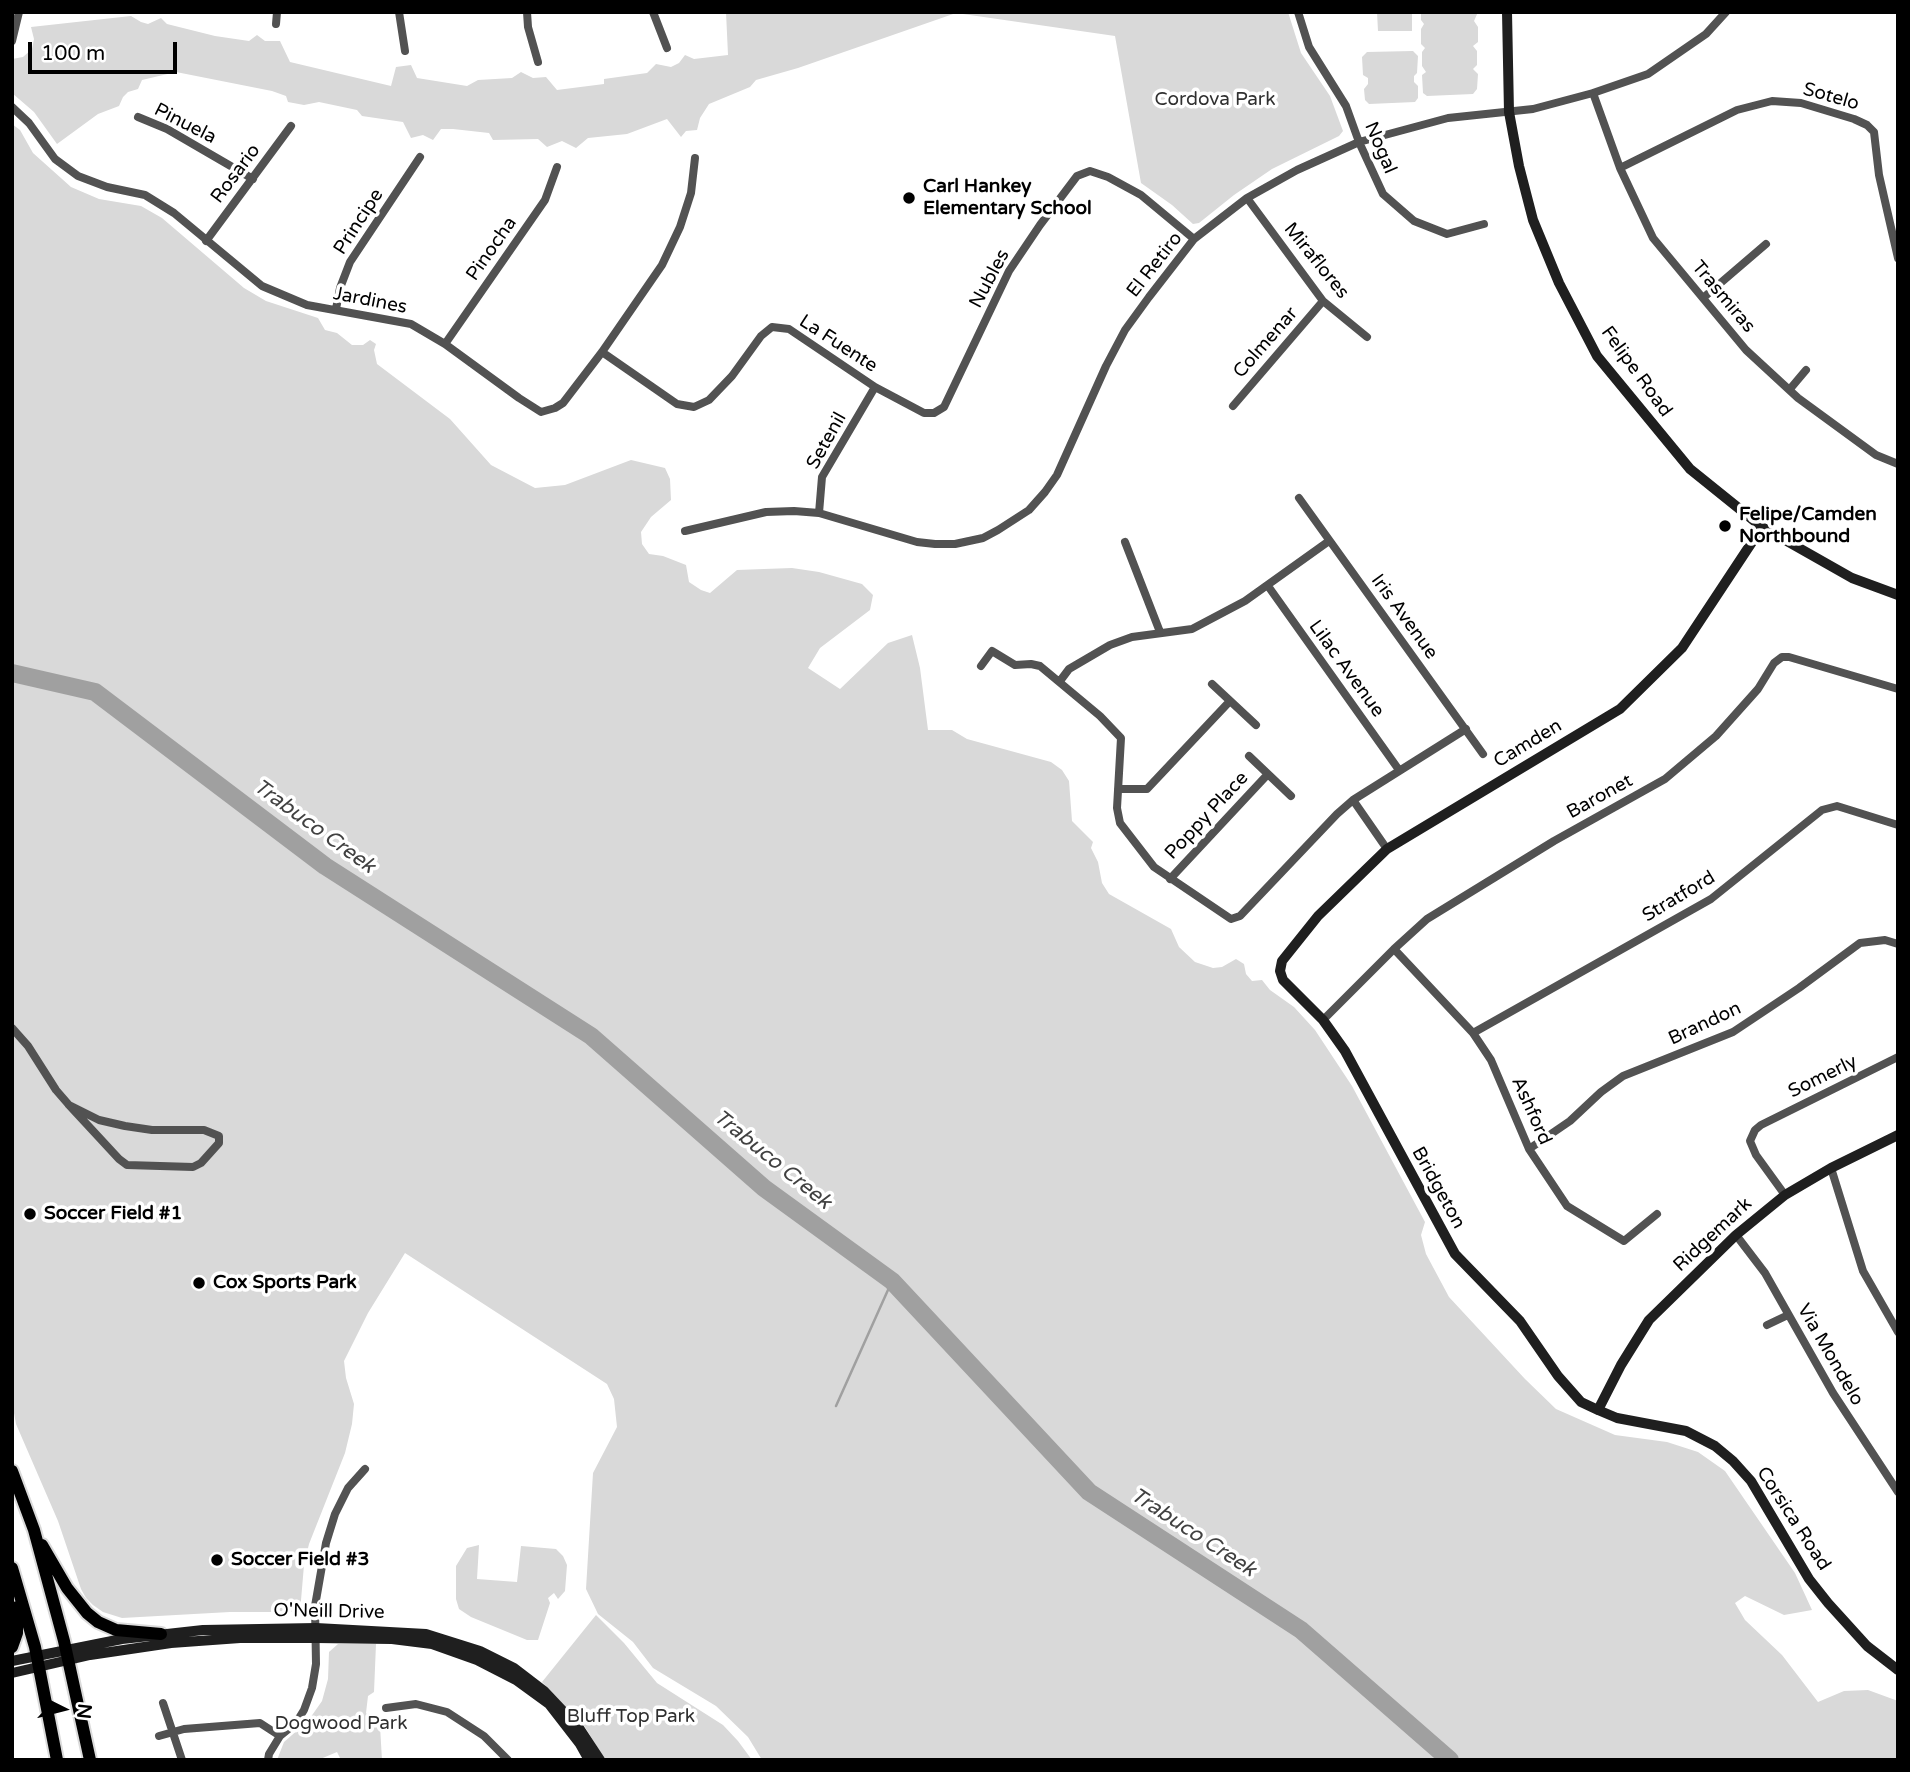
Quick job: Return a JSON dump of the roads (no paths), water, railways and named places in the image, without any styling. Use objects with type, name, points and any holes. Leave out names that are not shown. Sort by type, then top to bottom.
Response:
[{"type":"main road","points":[[12,1471],[34,1530],[67,1654],[90,1760]]},
{"type":"main road","points":[[34,1530],[67,1588],[84,1611],[98,1622],[116,1630],[161,1634]]},
{"type":"main road","points":[[12,1568],[18,1622],[18,1633],[12,1647]]},
{"type":"main road","points":[[12,1568],[37,1662],[57,1760]]},
{"type":"street","points":[[12,41],[19,12]]},
{"type":"street","points":[[276,24],[277,12]]},
{"type":"street","points":[[399,12],[405,51]]},
{"type":"street","points":[[527,12],[528,27],[538,62]]},
{"type":"street","points":[[653,12],[667,48]]},
{"type":"street","name":"Nogal","points":[[1298,12],[1309,47],[1346,106],[1383,194],[1414,221],[1447,234],[1484,224]]},
{"type":"street","name":"Felipe Road","points":[[1507,12],[1509,112],[1533,220],[1559,284],[1597,356],[1690,469],[1762,527],[1852,578],[1898,595]]},
{"type":"street","name":"El Retiro","points":[[685,531],[766,512],[819,513],[917,542],[955,544],[983,538],[1020,516],[1045,492],[1056,475],[1125,330],[1194,239],[1247,198],[1297,170],[1359,142],[1448,118],[1533,109],[1593,93],[1648,74],[1706,34],[1726,12]]},
{"type":"street","name":"Trasmiras","points":[[1593,93],[1620,168],[1653,238],[1746,350],[1798,398],[1838,430],[1876,455],[1898,464]]},
{"type":"street","name":"Sotelo","points":[[1620,168],[1737,110],[1772,101],[1801,103],[1854,118],[1874,132],[1879,174],[1898,258]]},
{"type":"street","name":"Jardines","points":[[12,107],[29,123],[55,159],[78,176],[107,187],[145,195],[174,213],[262,286],[307,305],[411,324],[445,344],[541,412],[562,403],[602,352],[667,256],[691,193],[695,158]]},
{"type":"street","name":"Pinuela","points":[[138,117],[167,129],[253,179]]},
{"type":"street","name":"Rosario","points":[[206,241],[291,126]]},
{"type":"street","name":"Principe","points":[[336,309],[340,288],[350,262],[420,158]]},
{"type":"street","name":"Pinocha","points":[[445,344],[545,200],[557,167]]},
{"type":"street","name":"Nubles","points":[[934,413],[944,407],[1009,271],[1077,176],[1090,171],[1108,177],[1141,195],[1194,239]]},
{"type":"street","name":"Miraflores","points":[[1247,198],[1323,301],[1367,337]]},
{"type":"street","points":[[1703,298],[1766,244]]},
{"type":"street","name":"Colmenar","points":[[1233,406],[1323,301]]},
{"type":"street","name":"La Fuente","points":[[602,352],[677,404],[694,407],[709,400],[732,376],[761,336],[772,327],[789,329],[875,387],[924,413],[934,413]]},
{"type":"street","points":[[1790,389],[1806,370]]},
{"type":"street","name":"Setenil","points":[[819,513],[822,477],[875,387]]},
{"type":"street","name":"Iris Avenue","points":[[1299,498],[1483,754]]},
{"type":"street","name":"Camden","points":[[1282,961],[1318,916],[1387,849],[1620,709],[1682,648],[1762,527]]},
{"type":"street","points":[[1059,681],[1069,669],[1103,648],[1132,637],[1192,629],[1245,601],[1329,541]]},
{"type":"street","points":[[1125,542],[1160,632]]},
{"type":"street","name":"Lilac Avenue","points":[[1268,586],[1399,770]]},
{"type":"street","points":[[981,666],[990,652],[995,651],[1015,665],[1040,666],[1089,704],[1121,738],[1116,808],[1120,823],[1154,867],[1227,918],[1236,919],[1353,800],[1466,729]]},
{"type":"street","name":"Baronet","points":[[1323,1020],[1394,948],[1427,919],[1473,889],[1665,779],[1716,736],[1758,689],[1774,663],[1782,657],[1898,689]]},
{"type":"street","points":[[1212,684],[1256,725]]},
{"type":"street","points":[[1118,789],[1147,789],[1230,701]]},
{"type":"street","name":"Poppy Place","points":[[1248,756],[1291,796]]},
{"type":"street","name":"Poppy Place","points":[[1170,879],[1268,774]]},
{"type":"street","points":[[1353,800],[1387,849]]},
{"type":"street","name":"Stratford","points":[[1473,1033],[1711,899],[1822,810],[1838,806],[1898,825]]},
{"type":"street","name":"Brandon","points":[[1529,1149],[1570,1121],[1623,1076],[1733,1032],[1860,943],[1885,940],[1898,944]]},
{"type":"street","name":"Ashford","points":[[1394,948],[1473,1033],[1491,1060],[1529,1149],[1567,1206],[1624,1241],[1657,1214]]},
{"type":"street","name":"Bridgeton","points":[[1282,961],[1280,971],[1283,980],[1323,1020],[1345,1051],[1455,1254],[1520,1321],[1558,1376],[1581,1402],[1598,1410]]},
{"type":"street","points":[[12,1028],[28,1046],[50,1082],[69,1105],[127,1166],[193,1167],[201,1163],[219,1143],[219,1136],[204,1130],[152,1130],[125,1126],[99,1120],[69,1105]]},
{"type":"street","name":"Somerly","points":[[1785,1195],[1756,1155],[1751,1141],[1755,1130],[1898,1057]]},
{"type":"street","name":"Ridgemark","points":[[1598,1410],[1621,1365],[1649,1320],[1736,1235],[1785,1195],[1831,1168],[1898,1135]]},
{"type":"street","points":[[1831,1168],[1863,1271],[1898,1332]]},
{"type":"street","name":"Via Mondelo","points":[[1736,1235],[1765,1273],[1833,1393],[1898,1492]]},
{"type":"street","points":[[1767,1325],[1788,1315]]},
{"type":"street","name":"Corsica Road","points":[[1598,1410],[1616,1418],[1686,1431],[1715,1446],[1733,1461],[1751,1481],[1809,1578],[1828,1603],[1867,1646],[1898,1670]]},
{"type":"street","points":[[268,1760],[280,1736],[296,1723],[304,1710],[312,1688],[316,1664],[315,1606],[326,1543],[345,1494],[365,1469]]},
{"type":"street","name":"O'Neill Drive","points":[[12,1673],[37,1662],[67,1654],[161,1634],[203,1630],[426,1634],[480,1651],[514,1668],[544,1691],[579,1728],[600,1760]]},
{"type":"street","name":"O'Neill Drive","points":[[67,1654],[171,1643],[316,1633],[432,1644],[477,1660],[516,1680],[549,1704],[589,1760]]},
{"type":"street","name":"O'Neill Drive","points":[[12,1661],[37,1662]]},
{"type":"street","points":[[163,1703],[182,1760]]},
{"type":"street","points":[[386,1708],[416,1704],[447,1712],[484,1736],[509,1760]]},
{"type":"street","points":[[159,1736],[184,1730],[260,1723],[280,1736]]},
{"type":"waterway","name":"Trabuco Creek","points":[[12,673],[95,692],[325,866],[591,1036],[764,1188],[892,1281],[1089,1492],[1301,1630],[1450,1760]]},
{"type":"waterway","points":[[836,1406],[892,1281]]},
{"type":"place","name":"Carl Hankey Elementary School","points":[[909,198]]},
{"type":"place","name":"Felipe/Camden Northbound","points":[[1725,526]]},
{"type":"place","name":"Soccer Field #1","points":[[30,1214]]},
{"type":"place","name":"Cox Sports Park","points":[[199,1283]]},
{"type":"place","name":"Soccer Field #3","points":[[217,1560]]},
{"type":"park label","name":"Cordova Park","points":[[1215,100]]},
{"type":"park label","name":"Bluff Top Park","points":[[631,1717]]},
{"type":"park label","name":"Dogwood Park","points":[[341,1724]]}]
